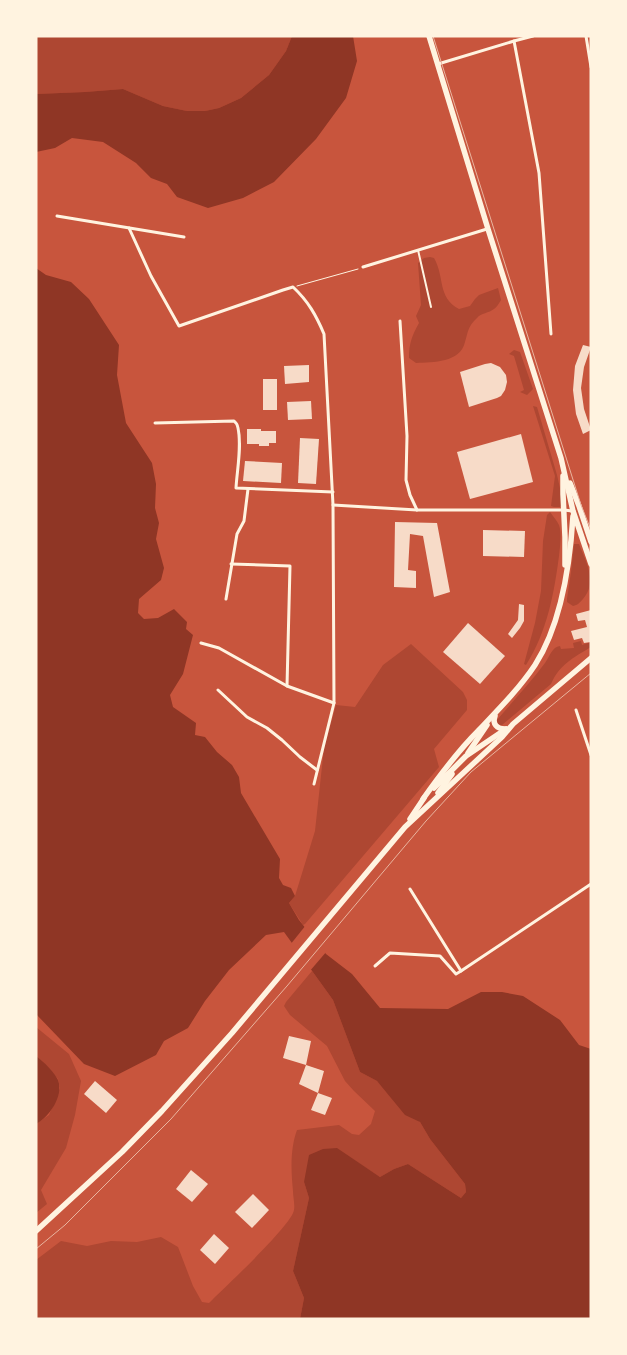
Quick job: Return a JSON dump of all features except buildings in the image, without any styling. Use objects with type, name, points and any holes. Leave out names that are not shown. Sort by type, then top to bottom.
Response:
[{"type":"main road","points":[[428,36],[564,467],[590,539]]},
{"type":"main road","points":[[564,467],[564,585]]},
{"type":"main road","points":[[564,467],[573,511],[591,564]]},
{"type":"main road","points":[[429,804],[528,674],[541,654],[552,630],[560,606],[571,544],[573,498],[570,484]]},
{"type":"main road","points":[[573,511],[578,514],[590,539]]},
{"type":"main road","points":[[571,544],[578,541],[583,544]]},
{"type":"main road","points":[[36,1231],[122,1152],[162,1111],[279,979],[405,827],[502,737],[512,725],[591,658]]},
{"type":"main road","points":[[496,714],[493,719],[495,725],[498,728],[505,729]]},
{"type":"main road","points":[[405,827],[440,775],[477,732],[496,714]]},
{"type":"main road","points":[[423,799],[466,756],[512,725]]},
{"type":"street","points":[[437,65],[533,36]]},
{"type":"street","points":[[586,36],[591,67]]},
{"type":"street","points":[[514,41],[539,174],[551,334]]},
{"type":"street","points":[[57,216],[184,237]]},
{"type":"street","points":[[129,228],[151,276],[180,326],[293,287],[304,298],[318,320],[324,334],[333,492],[334,703],[314,784]]},
{"type":"street","points":[[363,267],[488,229]]},
{"type":"street","points":[[400,321],[407,436],[406,480],[410,495],[418,510]]},
{"type":"street","points":[[155,423],[234,421],[238,427],[239,447],[236,488],[333,492]]},
{"type":"street","points":[[226,599],[237,534],[244,522],[248,489]]},
{"type":"street","points":[[333,505],[418,510],[573,511]]},
{"type":"street","points":[[232,564],[290,566],[287,686]]},
{"type":"street","points":[[201,643],[219,648],[287,686],[334,703]]},
{"type":"street","points":[[218,690],[246,717],[267,728],[300,758],[317,770]]},
{"type":"street","points":[[576,710],[591,755]]},
{"type":"street","points":[[375,966],[390,953],[440,956],[456,974],[590,885]]},
{"type":"street","points":[[410,889],[460,970]]},
{"type":"lane","points":[[418,250],[431,307]]},
{"type":"path","points":[[293,287],[363,267]]},
{"type":"shaded area","points":[[36,36],[292,36],[286,51],[269,75],[241,98],[219,108],[205,111],[187,111],[163,106],[123,89],[36,94]]},
{"type":"shaded area","points":[[292,36],[353,36],[357,61],[346,98],[316,139],[274,182],[243,198],[208,208],[177,197],[167,184],[151,178],[136,163],[103,142],[72,138],[55,148],[36,152],[36,94],[123,89],[163,106],[187,111],[205,111],[219,108],[241,98],[269,75],[286,51]]},
{"type":"shaded area","points":[[424,258],[434,258],[437,265],[447,299],[459,309],[470,306],[479,295],[498,288],[501,300],[495,308],[479,316],[472,324],[462,349],[458,354],[445,360],[416,363],[409,358],[411,340],[419,323],[416,316],[421,305],[418,263]]},
{"type":"shaded area","points":[[36,268],[46,275],[71,282],[89,299],[119,345],[117,375],[126,423],[152,463],[156,484],[155,508],[159,523],[156,539],[164,568],[161,580],[139,599],[138,613],[144,619],[158,618],[174,609],[187,622],[186,629],[193,635],[183,674],[170,695],[173,707],[196,723],[195,735],[205,737],[217,752],[232,765],[239,777],[241,793],[280,859],[279,878],[283,885],[291,888],[295,896],[289,903],[299,920],[326,954],[352,974],[380,1008],[448,1009],[481,992],[502,992],[523,996],[560,1020],[579,1045],[591,1049],[591,1319],[300,1319],[304,1298],[293,1271],[309,1198],[304,1182],[309,1155],[323,1149],[337,1148],[380,1177],[408,1164],[461,1198],[466,1192],[465,1184],[430,1139],[420,1122],[405,1115],[377,1081],[360,1072],[333,1000],[284,932],[266,935],[229,970],[205,1001],[188,1028],[164,1041],[156,1055],[115,1076],[84,1064],[36,1014]]},
{"type":"shaded area","points":[[514,350],[520,352],[533,389],[527,395],[520,392],[524,390],[514,356],[509,354]]},
{"type":"shaded area","points":[[533,406],[537,407],[557,475],[562,497],[560,507],[551,506],[555,476]]},
{"type":"shaded area","points":[[550,512],[559,525],[560,532],[557,570],[549,612],[539,639],[526,665],[524,664],[541,591],[543,541],[547,515]]},
{"type":"shaded area","points":[[574,544],[579,544],[587,565],[590,586],[583,599],[573,606],[567,602],[567,599]]},
{"type":"shaded area","points":[[581,641],[582,645],[591,642],[591,647],[568,662],[559,671],[551,684],[502,725],[498,725],[497,720],[545,663],[553,650],[560,646],[561,649],[574,648],[573,643]]},
{"type":"shaded area","points":[[411,644],[463,692],[467,700],[467,710],[434,749],[439,767],[303,925],[289,903],[295,896],[315,831],[324,748],[336,705],[355,707],[383,665]]},
{"type":"shaded area","points":[[312,971],[333,1000],[360,1072],[377,1081],[420,1122],[430,1139],[465,1184],[466,1192],[461,1198],[408,1164],[380,1177],[337,1149],[304,1182],[309,1198],[293,1271],[304,1298],[300,1319],[36,1319],[36,1260],[61,1241],[87,1246],[111,1241],[137,1242],[161,1237],[178,1247],[193,1286],[202,1302],[209,1303],[270,1242],[290,1218],[294,1210],[292,1152],[297,1130],[339,1125],[352,1134],[359,1135],[371,1124],[375,1111],[345,1081],[327,1046],[290,1015],[284,1006]]},
{"type":"shaded area","points":[[36,1027],[69,1054],[81,1081],[75,1115],[66,1148],[41,1190],[47,1204],[36,1213],[36,1124],[49,1115],[60,1088],[58,1079],[36,1056]]},
{"type":"shaded area","points":[[36,1056],[58,1080],[59,1093],[50,1111],[36,1124]]},
{"type":"pier","points":[[306,925],[327,951],[309,972],[290,945]]},
{"type":"tram line","points":[[433,36],[581,505],[591,530]]},
{"type":"tram line","points":[[36,1249],[65,1225],[171,1119],[287,986],[426,821],[471,772],[591,673]]}]
